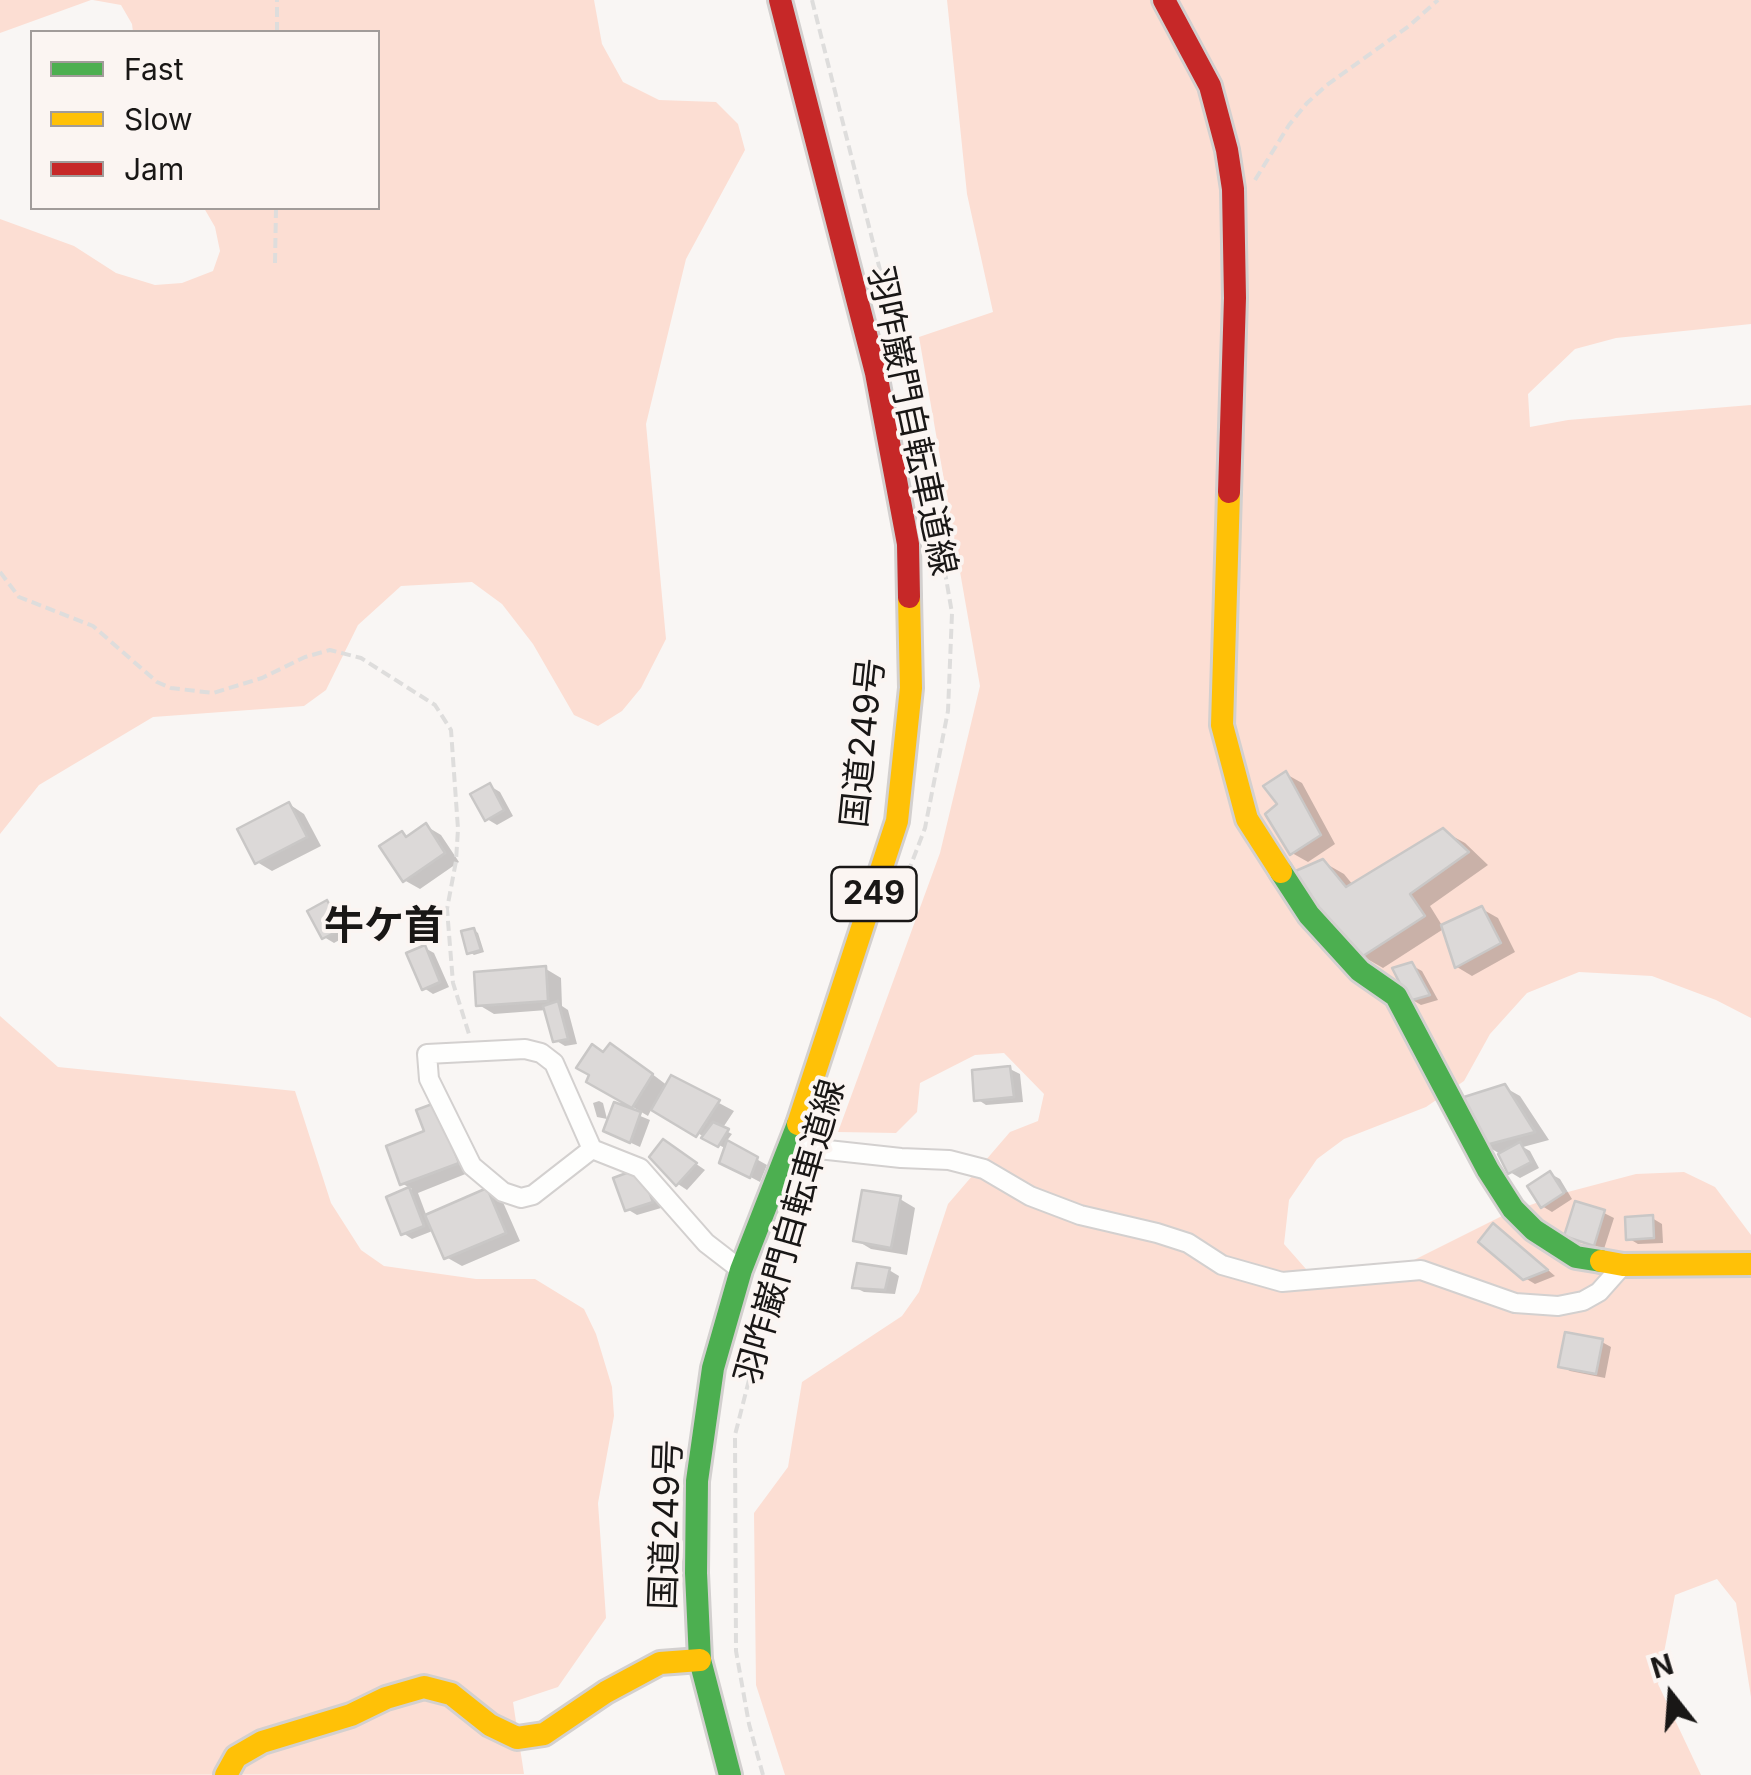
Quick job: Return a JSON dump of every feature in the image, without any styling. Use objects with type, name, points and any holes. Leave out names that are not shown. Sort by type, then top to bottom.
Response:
[{"type":"main road","name":"国道249号","points":[[730,1775],[700,1660],[696,1573],[697,1481],[714,1368],[741,1270],[791,1146],[897,820],[911,688],[908,544],[876,373],[780,0]]},
{"type":"main road","points":[[1164,0],[1210,86],[1227,150],[1233,199],[1235,298],[1222,725],[1248,820],[1309,915],[1360,971],[1396,996],[1488,1170],[1513,1209],[1534,1230],[1576,1257],[1623,1265],[1751,1264]]},
{"type":"main road","points":[[226,1775],[236,1758],[262,1742],[351,1715],[386,1698],[424,1687],[450,1694],[490,1725],[518,1738],[544,1734],[606,1692],[660,1663],[700,1660]]},
{"type":"street","points":[[592,1149],[533,1194],[521,1198],[504,1192],[472,1166],[429,1079],[426,1054],[525,1049],[541,1053],[554,1063],[592,1149],[640,1168],[706,1243],[741,1270]]},
{"type":"street","points":[[791,1146],[948,1160],[984,1168],[1030,1196],[1080,1215],[1172,1238],[1222,1265],[1282,1282],[1421,1270],[1515,1303],[1558,1306],[1583,1301],[1599,1292],[1623,1265]]},
{"type":"path","points":[[277,0],[277,30]]},
{"type":"path","name":"羽咋巌門自転車道線","points":[[812,0],[921,433],[952,614],[948,712],[924,828],[904,884]]},
{"type":"path","points":[[1233,199],[1254,182],[1307,103],[1438,0]]},
{"type":"path","points":[[275,264],[276,210]]},
{"type":"path","points":[[0,572],[19,597],[93,626],[157,682],[171,688],[213,693],[330,650],[361,658],[434,705],[451,730],[455,774],[458,830],[447,909],[452,983],[475,1052]]},
{"type":"path","name":"羽咋巌門自転車道線","points":[[762,1775],[736,1651],[735,1435],[793,1206]]},
{"type":"shaded area","points":[[0,0],[91,0],[0,33]]},
{"type":"shaded area","points":[[93,0],[594,0],[602,44],[623,82],[659,100],[716,102],[738,124],[745,150],[686,259],[646,424],[666,639],[641,688],[622,711],[598,726],[574,715],[533,644],[502,604],[472,582],[401,586],[358,625],[326,690],[304,706],[153,717],[39,785],[0,834],[0,219],[74,246],[116,273],[155,285],[182,283],[213,271],[220,251],[215,227],[205,210],[380,210],[380,30],[133,30],[121,5]]},
{"type":"shaded area","points":[[947,0],[1751,0],[1751,324],[1616,338],[1575,349],[1528,394],[1530,427],[1568,420],[1751,405],[1751,1018],[1652,976],[1579,972],[1527,993],[1490,1034],[1464,1081],[1426,1107],[1344,1139],[1317,1159],[1289,1200],[1284,1244],[1320,1285],[1378,1278],[1508,1213],[1564,1193],[1636,1174],[1684,1172],[1715,1187],[1751,1235],[1751,1697],[1736,1603],[1717,1579],[1675,1595],[1658,1684],[1701,1775],[785,1775],[756,1685],[754,1513],[788,1467],[802,1382],[902,1316],[919,1292],[948,1204],[1010,1132],[1038,1121],[1044,1094],[1004,1053],[975,1055],[920,1083],[917,1112],[896,1133],[838,1132],[940,853],[980,686],[919,337],[993,312],[967,194]]},
{"type":"shaded area","points":[[0,1016],[58,1067],[295,1091],[331,1203],[361,1250],[384,1266],[476,1279],[535,1279],[584,1309],[612,1387],[614,1416],[598,1503],[606,1618],[558,1687],[513,1702],[524,1774],[0,1775]]},
{"type":"building","points":[[1286,771],[1321,835],[1290,855],[1265,814],[1277,804],[1263,786]]},
{"type":"building","points":[[490,783],[504,810],[485,821],[470,794]]},
{"type":"building","points":[[289,802],[307,837],[255,864],[237,829]]},
{"type":"building","points":[[426,823],[445,853],[403,882],[379,846],[402,831],[406,837]]},
{"type":"building","points":[[1443,828],[1469,852],[1410,894],[1425,916],[1360,958],[1291,873],[1323,859],[1346,887]]},
{"type":"building","points":[[327,900],[342,929],[322,939],[307,911]]},
{"type":"building","points":[[1482,906],[1501,943],[1455,968],[1441,925]]},
{"type":"building","points":[[474,928],[481,950],[467,954],[461,931]]},
{"type":"building","points":[[425,945],[440,982],[422,990],[406,953]]},
{"type":"building","points":[[1412,962],[1430,995],[1409,1001],[1392,968]]},
{"type":"building","points":[[546,966],[548,1001],[476,1006],[474,972]]},
{"type":"building","points":[[558,1001],[568,1039],[553,1042],[543,1006]]},
{"type":"building","points":[[610,1043],[653,1074],[632,1108],[586,1082],[589,1075],[576,1068],[592,1044],[603,1052]]},
{"type":"building","points":[[1010,1066],[1014,1097],[974,1101],[972,1070]]},
{"type":"building","points":[[671,1075],[720,1100],[696,1137],[651,1110]]},
{"type":"building","points":[[1505,1084],[1535,1132],[1482,1146],[1464,1097]]},
{"type":"building","points":[[614,1102],[641,1112],[630,1143],[603,1131]]},
{"type":"building","points":[[435,1103],[459,1163],[400,1185],[386,1146],[424,1131],[416,1110]]},
{"type":"building","points":[[713,1122],[729,1129],[718,1147],[701,1138]]},
{"type":"building","points":[[663,1139],[697,1163],[676,1186],[649,1157]]},
{"type":"building","points":[[727,1140],[758,1157],[750,1178],[719,1163]]},
{"type":"building","points":[[1520,1142],[1531,1162],[1508,1174],[1498,1154]]},
{"type":"building","points":[[640,1168],[653,1202],[625,1211],[613,1178]]},
{"type":"building","points":[[1550,1171],[1564,1193],[1541,1208],[1527,1186]]},
{"type":"building","points":[[409,1187],[424,1226],[401,1235],[386,1197]]},
{"type":"building","points":[[487,1188],[506,1233],[444,1259],[425,1215]]},
{"type":"building","points":[[862,1190],[901,1196],[891,1248],[853,1241]]},
{"type":"building","points":[[1575,1201],[1605,1210],[1594,1246],[1564,1236]]},
{"type":"building","points":[[1653,1215],[1654,1238],[1626,1240],[1625,1217]]},
{"type":"building","points":[[1493,1223],[1548,1270],[1523,1280],[1478,1242]]},
{"type":"building","points":[[857,1263],[890,1268],[885,1290],[852,1288]]},
{"type":"building","points":[[1565,1332],[1603,1339],[1596,1374],[1558,1367]]},
{"type":"traffic: fast","points":[[1281,872],[1309,915],[1360,971],[1396,996],[1488,1170],[1513,1209],[1534,1230],[1576,1257],[1601,1261]]},
{"type":"traffic: fast","points":[[730,1775],[700,1660],[697,1481],[713,1368],[741,1270],[798,1124]]},
{"type":"traffic: slow","points":[[1229,492],[1222,725],[1247,819],[1281,872]]},
{"type":"traffic: slow","points":[[798,1124],[897,821],[911,688],[909,597]]},
{"type":"traffic: slow","points":[[1601,1261],[1623,1265],[1751,1264]]},
{"type":"traffic: slow","points":[[226,1775],[236,1757],[262,1742],[351,1715],[386,1698],[424,1687],[451,1694],[490,1725],[517,1738],[544,1734],[606,1692],[660,1663],[700,1660]]},
{"type":"traffic: jam","points":[[780,0],[876,373],[908,544],[909,597]]},
{"type":"traffic: jam","points":[[1164,0],[1210,86],[1233,189],[1235,298],[1229,492]]},
{"type":"district","name":"牛ケ首","points":[[384,927]]}]
